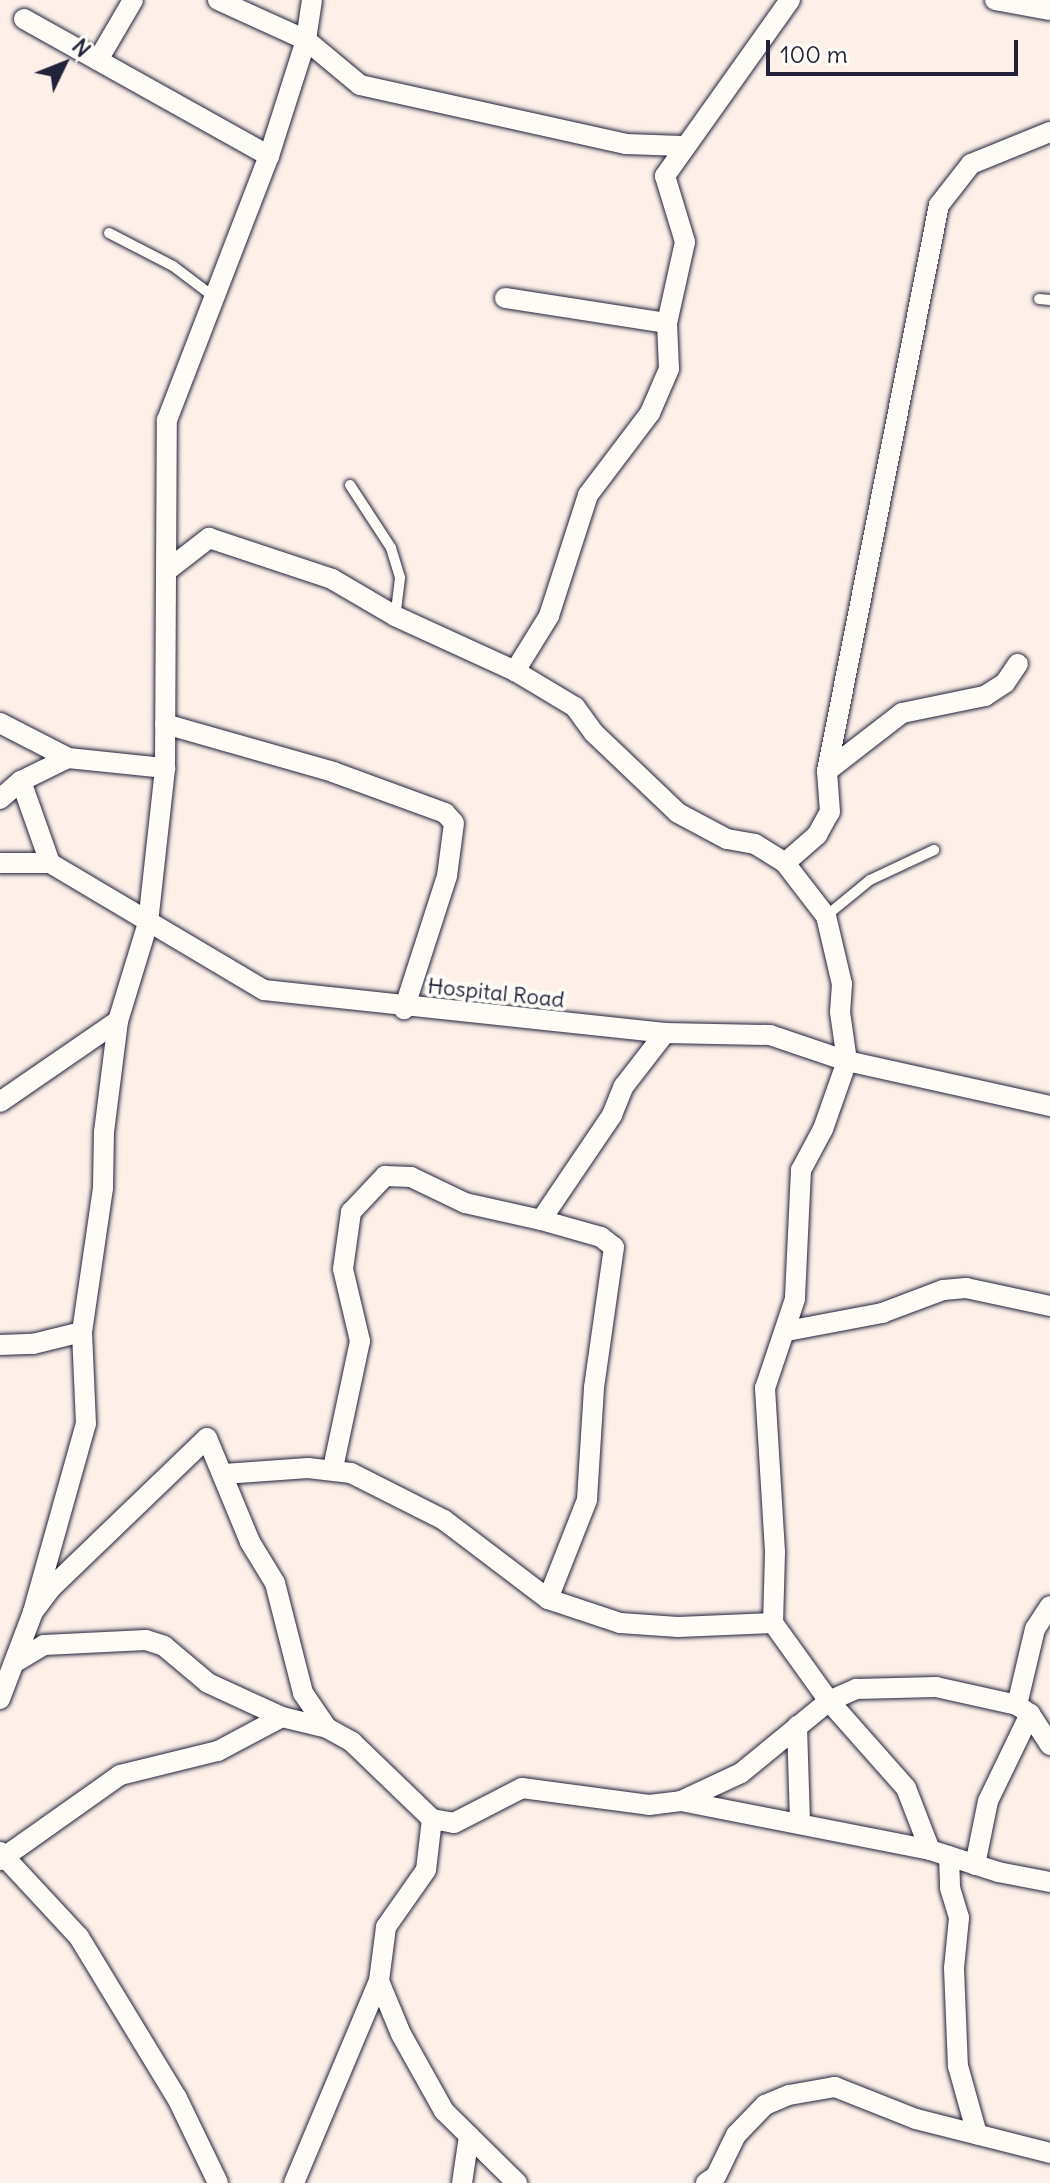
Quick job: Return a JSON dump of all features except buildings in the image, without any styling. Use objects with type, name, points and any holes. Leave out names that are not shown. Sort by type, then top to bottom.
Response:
[{"type":"street","points":[[98,60],[133,0]]},
{"type":"street","points":[[218,0],[306,40],[360,85],[626,144],[682,146]]},
{"type":"street","points":[[0,1699],[33,1612],[86,1424],[82,1332],[118,1021],[148,923],[165,768],[169,569],[167,420],[269,156],[306,40],[312,0]]},
{"type":"street","points":[[515,671],[549,616],[588,495],[650,413],[669,369],[667,323],[685,242],[665,176],[682,146],[790,0]]},
{"type":"street","points":[[995,0],[1050,10]]},
{"type":"street","points":[[24,19],[269,156]]},
{"type":"street","points":[[785,863],[817,835],[830,812],[827,771],[939,205],[971,164],[1050,132]]},
{"type":"street","points":[[505,298],[667,323]]},
{"type":"street","points":[[169,569],[209,538],[332,579],[395,616],[515,671],[575,707],[594,733],[678,813],[727,839],[755,844],[785,863],[826,916],[842,984],[840,1012],[847,1061],[823,1129],[801,1170],[795,1299],[787,1331],[773,1356],[765,1388],[775,1553],[773,1623],[829,1701],[906,1788],[940,1853],[959,1918],[954,1968],[958,2066],[977,2134]]},
{"type":"street","points":[[827,771],[902,713],[985,696],[1005,683],[1018,664]]},
{"type":"street","points":[[0,723],[68,758],[165,768]]},
{"type":"street","points":[[165,724],[333,772],[445,813],[454,823],[447,876],[404,1009]]},
{"type":"street","points":[[0,799],[21,781],[68,758]]},
{"type":"street","points":[[0,863],[50,863],[21,781]]},
{"type":"street","name":"Hospital Road","points":[[50,863],[264,990],[404,1009],[665,1033],[770,1035],[847,1061],[1050,1106]]},
{"type":"street","points":[[0,1102],[118,1021]]},
{"type":"street","points":[[541,1220],[612,1115],[624,1086],[665,1033]]},
{"type":"street","points":[[333,1468],[360,1341],[343,1269],[351,1212],[385,1176],[411,1177],[465,1203],[601,1237],[614,1247],[594,1388],[587,1500],[548,1599]]},
{"type":"street","points":[[787,1331],[882,1313],[943,1290],[966,1288],[1050,1306]]},
{"type":"street","points":[[0,1345],[33,1344],[82,1332]]},
{"type":"street","points":[[33,1612],[51,1588],[207,1438],[250,1542],[275,1583],[303,1693],[327,1728]]},
{"type":"street","points":[[224,1474],[333,1468],[444,1520],[548,1599],[620,1623],[678,1627],[773,1623]]},
{"type":"street","points":[[975,1865],[988,1801],[1023,1710],[1035,1629],[1050,1606]]},
{"type":"street","points":[[14,1663],[44,1645],[146,1640],[164,1646],[208,1683],[282,1717],[327,1728],[352,1742],[432,1819],[454,1823],[522,1788],[649,1805],[681,1801],[741,1773],[829,1701],[856,1689],[936,1687],[1023,1710],[1050,1745]]},
{"type":"street","points":[[218,2183],[177,2098],[79,1937],[1,1856],[120,1775],[218,1751],[282,1717]]},
{"type":"street","points":[[797,1726],[800,1824]]},
{"type":"street","points":[[681,1801],[940,1853],[975,1865],[1050,1882]]},
{"type":"street","points":[[294,2183],[379,1981],[386,1927],[426,1870],[432,1819]]},
{"type":"street","points":[[379,1981],[437,2099],[517,2183]]},
{"type":"street","points":[[706,2183],[716,2176],[749,2119],[765,2105],[811,2090],[835,2087],[916,2119],[1050,2153]]},
{"type":"street","points":[[462,2183],[469,2136]]},
{"type":"lane","points":[[109,233],[173,266],[216,298]]},
{"type":"lane","points":[[350,485],[391,548],[400,578],[395,616]]},
{"type":"lane","points":[[826,916],[870,880],[934,850]]}]
